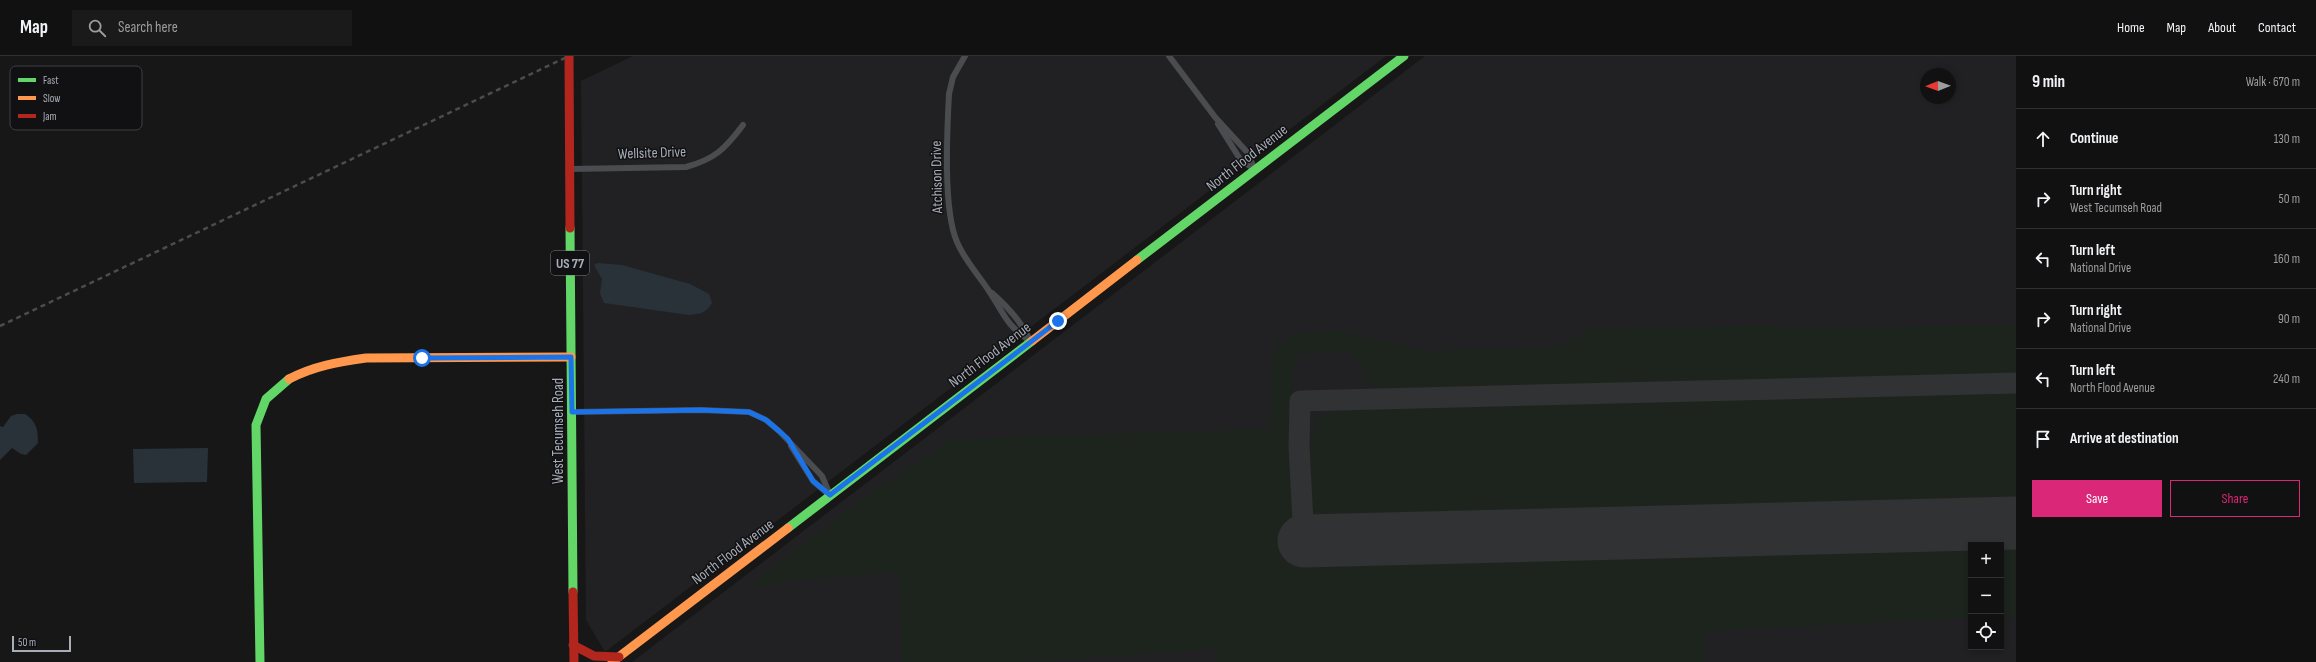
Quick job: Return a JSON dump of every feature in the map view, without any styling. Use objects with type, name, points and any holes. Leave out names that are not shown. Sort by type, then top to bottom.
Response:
[{"type":"main road","name":"West Tecumseh Road","points":[[569,56],[574,662]]},
{"type":"main road","name":"North Flood Avenue","points":[[616,659],[1404,56]]},
{"type":"main road","points":[[260,662],[256,425],[261,407],[273,390],[307,369],[344,359],[571,357]]},
{"type":"main road","points":[[573,645],[594,656],[616,659]]},
{"type":"street","name":"Atchison Drive","points":[[965,56],[953,77],[949,94],[950,214],[960,248],[971,267],[989,290],[1013,329],[1031,342]]},
{"type":"street","points":[[1169,56],[1215,117],[1247,152],[1255,170]]},
{"type":"street","points":[[1215,117],[1240,159],[1255,170]]},
{"type":"street","name":"Wellsite Drive","points":[[570,169],[686,167],[704,162],[721,152],[743,125]]},
{"type":"street","name":"Atchison Drive","points":[[989,290],[1009,308],[1023,326],[1031,342]]},
{"type":"street","points":[[572,412],[741,411],[756,415],[766,420],[788,439],[822,476],[830,495]]},
{"type":"street","points":[[788,439],[813,481],[830,495]]},
{"type":"shaded area","points":[[633,56],[1386,56],[605,652],[586,620],[581,81]]},
{"type":"shaded area","points":[[1425,56],[2016,56],[2016,662],[632,662]]},
{"type":"shaded area","points":[[598,263],[622,265],[690,284],[709,294],[712,303],[702,312],[689,315],[604,303],[600,293],[602,279],[594,265]]},
{"type":"shaded area","points":[[1765,325],[1792,327],[2016,325],[2016,377],[1376,391],[1364,378],[1361,362],[1354,355],[1344,351],[1303,354],[1295,360],[1292,371],[1297,560],[1968,544],[1968,618],[1705,631],[1705,662],[1217,662],[1216,649],[1027,662],[902,662],[900,572],[786,581],[758,588],[754,582],[874,490],[938,449],[945,439],[1270,429],[1271,365],[1277,346],[1292,335],[1335,330],[1427,351],[1561,347],[1586,329]]},
{"type":"shaded area","points":[[1964,390],[2016,391],[2016,507],[1322,523],[1316,513],[1312,501],[1309,456],[1313,428],[1317,417],[1344,408],[1401,404]]},
{"type":"shaded area","points":[[25,414],[32,420],[37,430],[38,443],[26,455],[21,454],[12,448],[0,460],[0,426],[3,427],[11,416]]},
{"type":"shaded area","points":[[208,448],[207,482],[134,483],[133,449]]},
{"type":"shaded area","points":[[2004,543],[2016,543],[2016,617],[2004,618]]},
{"type":"taxiway","points":[[1304,541],[1299,446],[1300,401],[2016,383]]},
{"type":"runway","points":[[1304,541],[2016,523]]},
{"type":"railway","points":[[0,326],[569,56]]},
{"type":"traffic: fast","points":[[1137,260],[1404,56]]},
{"type":"traffic: fast","points":[[570,228],[573,592]]},
{"type":"traffic: fast","points":[[788,528],[1032,341]]},
{"type":"traffic: fast","points":[[260,662],[256,425],[266,399],[289,379]]},
{"type":"traffic: slow","points":[[1032,341],[1137,260]]},
{"type":"traffic: slow","points":[[289,379],[326,365],[366,358],[571,357]]},
{"type":"traffic: slow","points":[[612,662],[788,528]]},
{"type":"traffic: jam","points":[[569,56],[570,228]]},
{"type":"traffic: jam","points":[[573,592],[574,662]]},
{"type":"traffic: jam","points":[[573,645],[594,656],[619,657]]},
{"type":"route","points":[[422,358],[571,357],[572,412],[701,410],[749,412],[766,420],[788,439],[803,468],[813,481],[830,495],[1058,321]]}]
